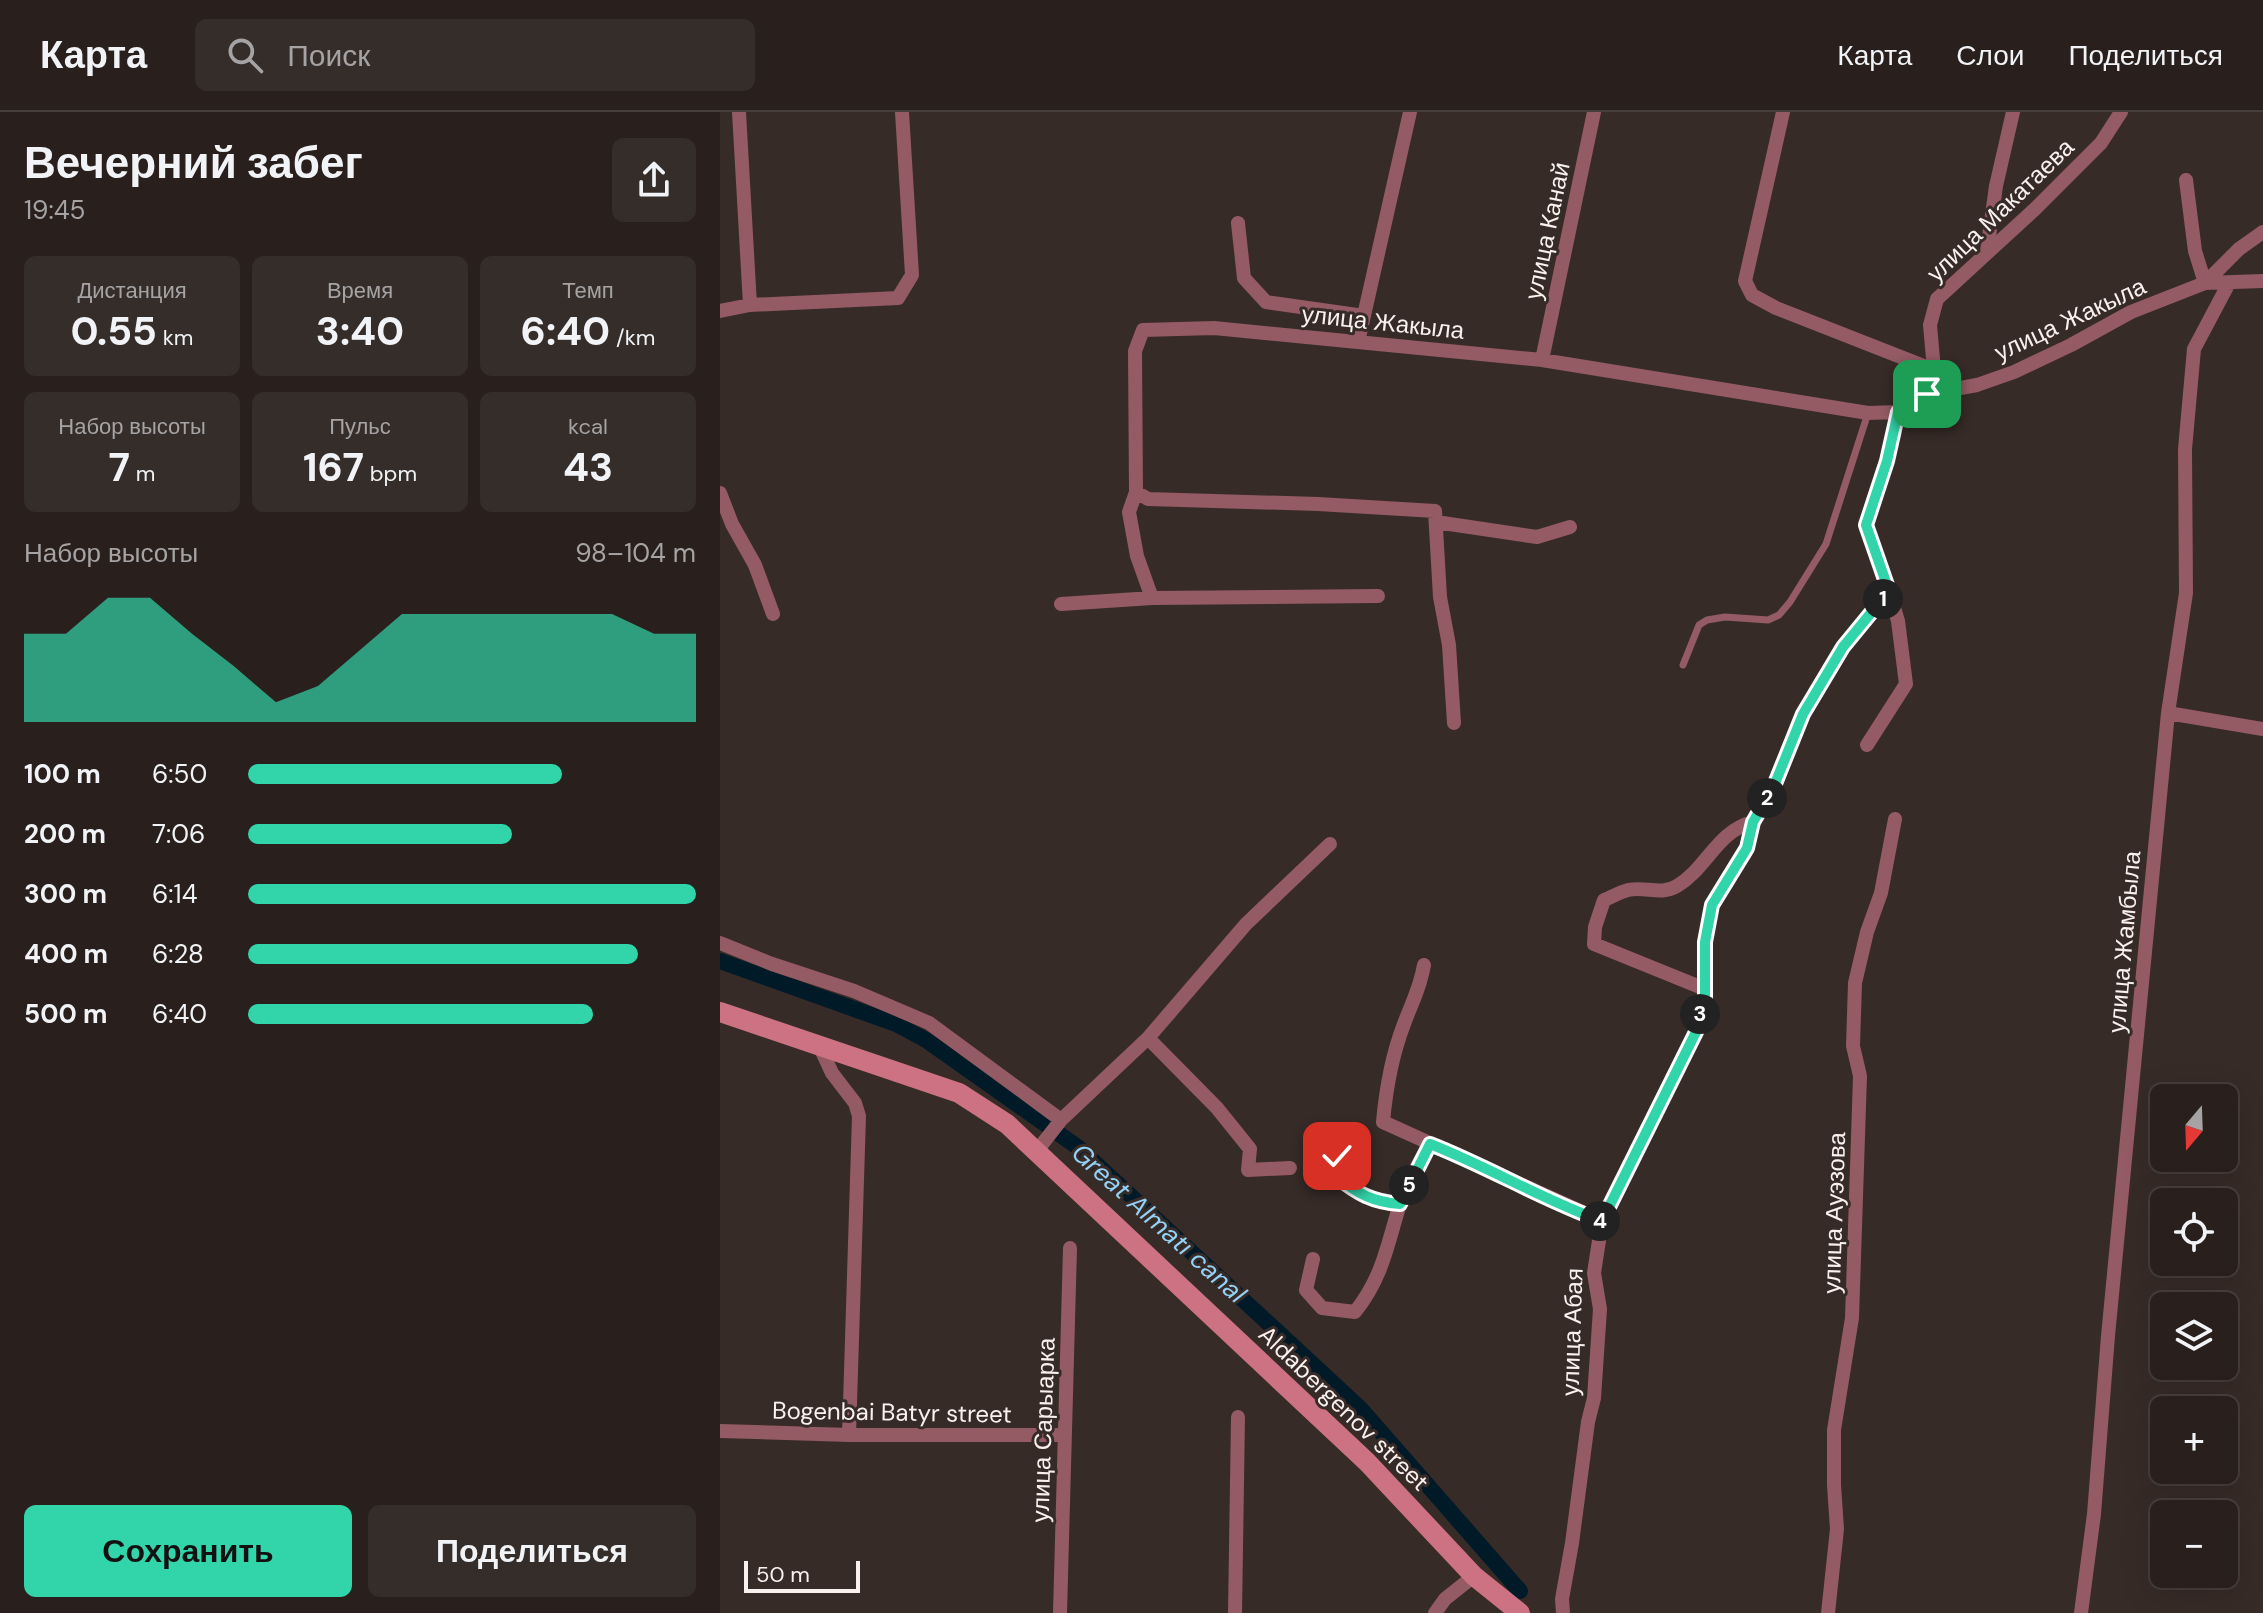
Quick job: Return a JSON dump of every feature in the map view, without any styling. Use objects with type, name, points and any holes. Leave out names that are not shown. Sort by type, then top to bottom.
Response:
[{"type":"main road","name":"Aldabergenov street","points":[[720,1012],[959,1093],[1007,1124],[1367,1462],[1474,1576],[1520,1613]]},
{"type":"street","points":[[739,112],[750,305]]},
{"type":"street","points":[[720,311],[750,305],[898,298],[912,275],[902,112]]},
{"type":"street","points":[[1358,342],[1410,112]]},
{"type":"street","name":"улица Канай","points":[[1542,360],[1594,112]]},
{"type":"street","points":[[1783,112],[1745,281],[1752,295],[1776,308],[1934,370]]},
{"type":"street","points":[[1987,251],[1996,186],[2013,112]]},
{"type":"street","name":"улица Макатаева","points":[[1927,394],[1934,370],[1930,325],[1937,299],[2101,143],[2121,112]]},
{"type":"street","points":[[2186,180],[2195,251],[2205,283],[2239,249],[2263,232]]},
{"type":"street","points":[[1238,223],[1244,278],[1266,302],[1364,316]]},
{"type":"street","name":"улица Жакыла","points":[[1136,492],[1135,351],[1143,330],[1214,328],[1542,360],[1868,413],[1898,412],[1927,394],[1977,385],[2014,372],[2131,312],[2205,283],[2263,281]]},
{"type":"street","name":"улица Жамбыла","points":[[2081,1613],[2094,1514],[2168,713],[2186,593],[2185,449],[2194,349],[2229,283]]},
{"type":"street","points":[[1867,745],[1906,684],[1898,621],[1866,525],[1887,461],[1898,412]]},
{"type":"street","points":[[1152,598],[1137,556],[1129,512],[1136,492],[1148,499],[1435,511],[1440,597],[1449,645],[1454,723]]},
{"type":"street","points":[[720,493],[732,524],[755,565],[773,614]]},
{"type":"street","points":[[1436,522],[1537,537],[1570,527]]},
{"type":"street","name":"улица Абая","points":[[1563,1613],[1562,1599],[1594,1398],[1600,1309],[1594,1273],[1602,1221],[1696,1032],[1705,989],[1705,942],[1712,905],[1747,848],[1753,822],[1774,786],[1803,714],[1843,647],[1889,591]]},
{"type":"street","points":[[1061,604],[1152,598],[1378,596]]},
{"type":"street","points":[[2168,713],[2263,729]]},
{"type":"street","name":"улица Ауэзова","points":[[1828,1613],[1837,1529],[1834,1430],[1852,1318],[1860,1076],[1853,1046],[1855,983],[1867,932],[1881,893],[1895,819]]},
{"type":"street","points":[[1705,989],[1594,944],[1595,927],[1604,900],[1627,890],[1645,889],[1663,893],[1680,885],[1704,862],[1722,838],[1737,826],[1753,822]]},
{"type":"street","points":[[1036,1152],[1061,1120],[1148,1038],[1246,924],[1330,844]]},
{"type":"street","points":[[720,943],[854,991],[929,1023],[1061,1120]]},
{"type":"street","points":[[1424,965],[1386,1090],[1383,1122],[1602,1221]]},
{"type":"street","points":[[1148,1038],[1217,1108],[1250,1149],[1248,1170],[1290,1168]]},
{"type":"street","points":[[819,1045],[832,1073],[855,1103],[859,1116],[849,1435]]},
{"type":"street","points":[[1313,1259],[1306,1290],[1322,1308],[1355,1312],[1368,1296],[1389,1250],[1400,1204],[1430,1144]]},
{"type":"street","points":[[1337,1156],[1337,1177],[1358,1194],[1377,1203],[1400,1204]]},
{"type":"street","name":"улица Сарыарка","points":[[1060,1613],[1070,1248]]},
{"type":"street","points":[[1235,1613],[1238,1417]]},
{"type":"street","name":"Bogenbai Batyr street","points":[[720,1431],[849,1435],[1064,1435]]},
{"type":"street","points":[[1435,1613],[1445,1599],[1474,1576]]},
{"type":"lane","points":[[1683,665],[1699,625],[1707,620],[1725,617],[1768,620],[1779,615],[1790,602],[1826,544],[1868,413]]},
{"type":"waterway","name":"Great Almatı canal","points":[[720,961],[896,1024],[926,1040],[1079,1148],[1360,1408],[1520,1591]]},
{"type":"route","points":[[1337,1156],[1337,1177],[1358,1194],[1377,1203],[1400,1204],[1430,1144],[1602,1221],[1696,1032],[1705,997],[1705,942],[1712,905],[1747,848],[1753,822],[1774,786],[1803,714],[1843,647],[1889,591],[1866,525],[1887,461],[1898,412],[1927,394]]}]
